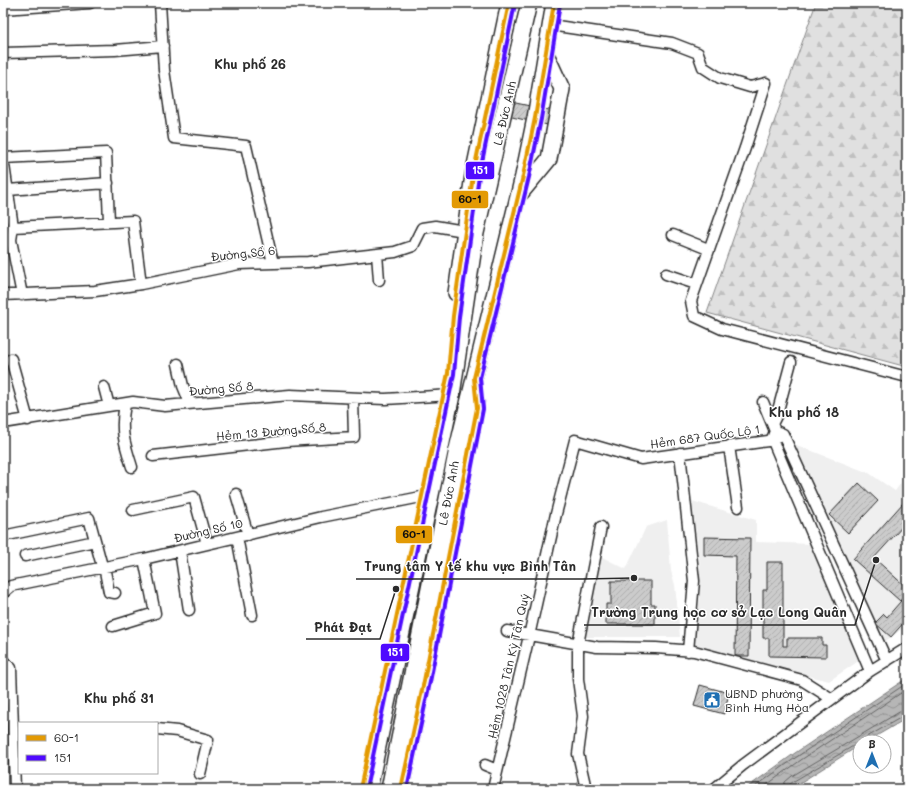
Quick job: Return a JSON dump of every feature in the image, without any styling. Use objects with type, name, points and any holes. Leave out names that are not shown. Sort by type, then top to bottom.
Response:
[{"type":"highway","name":"Lê Đức Anh","points":[[369,789],[448,395],[470,232],[473,175],[509,3]]},
{"type":"highway","name":"Lê Đức Anh","points":[[470,232],[529,3]]},
{"type":"highway","name":"Lê Đức Anh","points":[[401,789],[457,449],[535,118],[554,3]]},
{"type":"highway","name":"Lê Đức Anh","points":[[517,198],[549,159],[562,90],[546,54]]},
{"type":"highway","name":"Lê Đức Anh","points":[[389,789],[423,651],[478,408],[474,378]]},
{"type":"highway","name":"Lê Đức Anh","points":[[360,789],[421,497],[448,395]]},
{"type":"street","points":[[3,9],[90,3]]},
{"type":"street","points":[[160,3],[164,70],[174,138],[246,146],[274,263]]},
{"type":"street","points":[[550,25],[672,43],[698,53],[703,67],[720,78],[750,87],[766,83],[745,148],[696,284],[691,301],[694,316],[722,329],[907,377]]},
{"type":"street","points":[[3,53],[115,50],[163,46]]},
{"type":"street","points":[[22,295],[11,240],[13,227],[3,158],[106,153],[109,221]]},
{"type":"street","points":[[7,190],[108,183]]},
{"type":"street","points":[[13,227],[133,221],[141,284]]},
{"type":"street","name":"Đường Số 6","points":[[3,295],[95,291],[141,284],[239,264],[308,262],[395,252],[413,246],[422,228],[434,226],[470,232]]},
{"type":"street","points":[[673,235],[708,249]]},
{"type":"street","points":[[377,254],[378,280]]},
{"type":"street","points":[[666,274],[696,284]]},
{"type":"street","points":[[11,359],[28,420]]},
{"type":"street","points":[[791,362],[777,414],[776,432],[798,467],[887,661]]},
{"type":"street","points":[[178,364],[183,386],[190,403]]},
{"type":"street","points":[[104,387],[109,406]]},
{"type":"street","name":"Đường Số 8","points":[[3,422],[28,420],[133,402],[165,406],[290,395],[385,399],[448,395]]},
{"type":"street","name":"Hẻm 13 Đường Số 8","points":[[153,456],[286,441],[354,437],[353,398]]},
{"type":"street","points":[[763,402],[776,432],[787,472],[870,671]]},
{"type":"street","points":[[125,404],[122,419],[122,432],[132,467]]},
{"type":"street","name":"Hẻm 687 Quốc Lộ 1","points":[[570,455],[576,440],[641,459],[729,446],[776,432]]},
{"type":"street","points":[[729,446],[738,507]]},
{"type":"street","points":[[680,453],[694,581],[688,651]]},
{"type":"street","name":"Hẻm 1028 Tân Kỳ Tân Quý","points":[[493,789],[570,455]]},
{"type":"street","points":[[787,472],[798,467]]},
{"type":"street","points":[[236,494],[248,535]]},
{"type":"street","points":[[133,510],[194,497],[207,544]]},
{"type":"street","name":"Đường Số 10","points":[[3,593],[11,586],[103,566],[144,559],[321,517],[421,497]]},
{"type":"street","points":[[3,536],[89,518],[110,592],[115,593]]},
{"type":"street","points":[[586,789],[578,754],[583,716],[578,680],[578,644],[600,527]]},
{"type":"street","points":[[237,537],[252,615]]},
{"type":"street","points":[[25,556],[95,541]]},
{"type":"street","points":[[180,551],[189,610]]},
{"type":"street","points":[[113,626],[155,613],[144,559]]},
{"type":"street","points":[[507,631],[597,647],[656,648],[688,651],[802,680],[832,699]]},
{"type":"street","points":[[714,789],[743,765],[870,671],[907,648]]},
{"type":"street","points":[[3,661],[11,668],[8,696],[16,725],[12,747],[15,789]]},
{"type":"street","points":[[158,729],[177,731],[208,740],[200,774]]},
{"type":"street","points":[[485,765],[497,770]]},
{"type":"shaded area","points":[[794,444],[869,473],[895,491],[907,475],[907,625],[882,644]]},
{"type":"shaded area","points":[[692,501],[756,520],[756,542],[813,544],[863,658],[829,681],[694,647],[700,597],[700,566]]},
{"type":"shaded area","points":[[667,520],[671,571],[675,585],[680,637],[585,637],[600,556],[626,569],[646,527]]},
{"type":"green space","points":[[816,3],[907,3],[907,367],[707,313]]},
{"type":"water","points":[[907,678],[907,718],[880,734],[852,734],[852,750],[790,789],[745,789],[795,753]]},
{"type":"building","points":[[487,97],[554,111],[552,126],[485,111]]},
{"type":"building","points":[[859,483],[878,501],[848,533],[829,515]]},
{"type":"building","points":[[903,503],[907,507],[907,527],[904,525],[874,558],[907,588],[907,594],[900,601],[853,559]]},
{"type":"building","points":[[704,537],[750,538],[749,656],[735,656],[736,556],[704,555]]},
{"type":"building","points":[[767,562],[783,562],[783,646],[787,646],[787,638],[822,638],[822,645],[826,645],[826,657],[769,656],[769,638],[763,638],[763,590],[767,590]]},
{"type":"building","points":[[611,581],[651,581],[651,604],[655,604],[655,624],[606,624],[606,604],[611,604]]},
{"type":"building","points":[[907,594],[907,619],[891,637],[875,623],[884,614],[887,617]]},
{"type":"building","name":"UBND phường Bình Hưng Hòa","points":[[700,685],[729,693],[724,714],[694,706]]},
{"type":"transit line","name":"60-1","points":[[360,789],[448,373],[453,316],[473,175],[509,3]]},
{"type":"transit line","name":"60-1","points":[[401,789],[424,681],[477,408],[474,378],[523,176],[535,118],[554,3]]},
{"type":"transit line","name":"151","points":[[366,789],[454,374],[459,317],[479,176],[515,4]]},
{"type":"transit line","name":"151","points":[[407,789],[430,682],[483,409],[480,378],[529,177],[541,119],[560,4]]},
{"type":"place","name":"Trường Trung học cơ sở Lạc Long Quân","points":[[876,560]]},
{"type":"place","name":"Trung tâm Y tế khu vực Bình Tân","points":[[634,578]]},
{"type":"place","name":"Phát Đạt","points":[[396,589]]},
{"type":"place","name":"UBND phường Bình Hưng Hòa","points":[[712,700]]},
{"type":"district","name":"Khu phố 26","points":[[250,63]]},
{"type":"district","name":"Khu phố 18","points":[[804,411]]},
{"type":"district","name":"Khu phố 31","points":[[119,697]]}]
